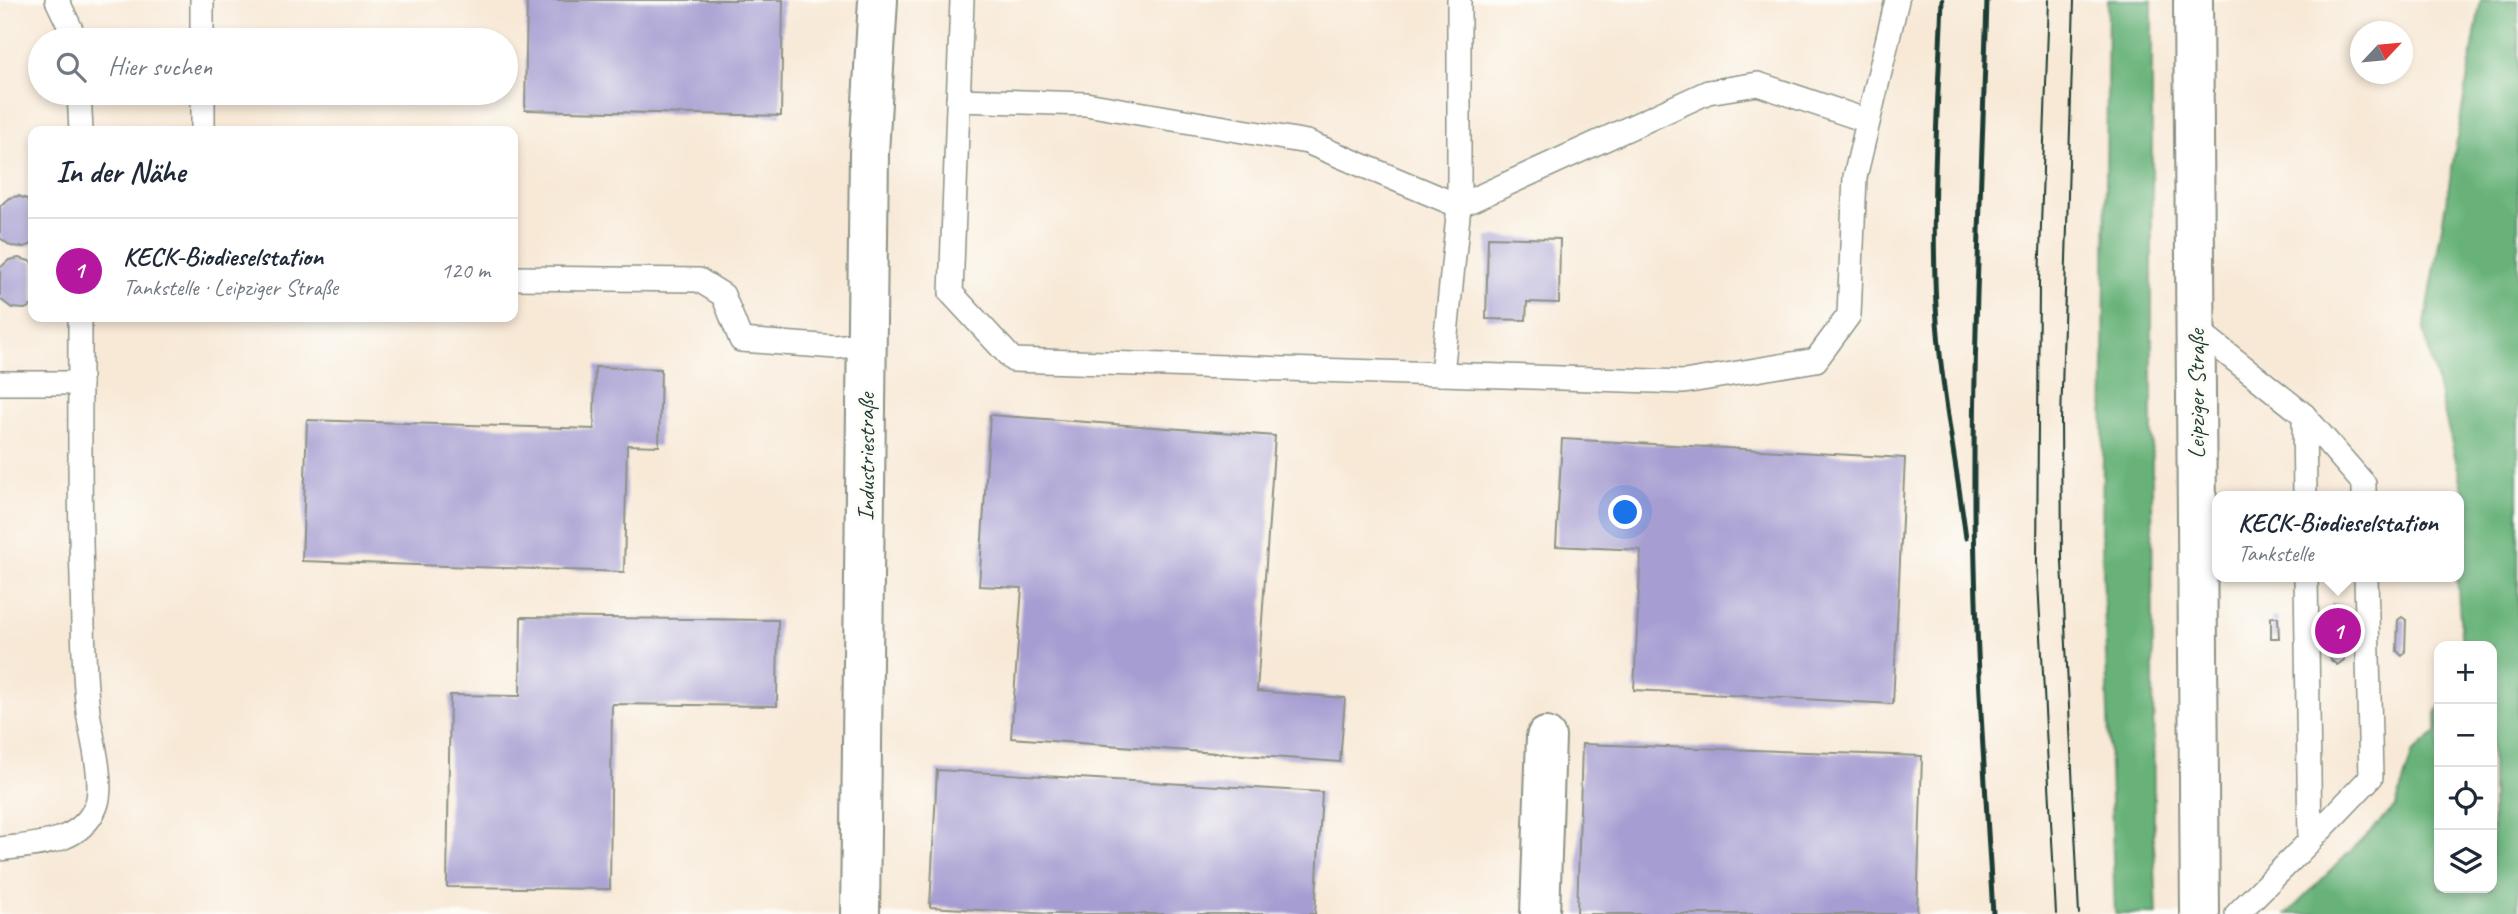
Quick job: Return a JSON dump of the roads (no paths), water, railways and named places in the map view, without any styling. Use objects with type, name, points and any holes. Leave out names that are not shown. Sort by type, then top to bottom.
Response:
[{"type":"street","name":"Industriestraße","points":[[860,914],[869,153],[878,0]]},
{"type":"street","name":"Leipziger Straße","points":[[2193,0],[2200,914]]},
{"type":"street","points":[[1539,914],[1546,737]]},
{"type":"lane","points":[[57,0],[70,28]]},
{"type":"lane","points":[[202,0],[202,28]]},
{"type":"lane","points":[[962,0],[951,293],[1013,360],[1684,382],[1816,360],[1849,315],[1855,177],[1897,0]]},
{"type":"lane","points":[[1442,374],[1459,206],[1459,0]]},
{"type":"lane","points":[[958,100],[1086,104],[1307,142],[1459,206],[1708,92],[1758,84],[1868,121]]},
{"type":"lane","points":[[80,105],[81,126]]},
{"type":"lane","points":[[203,105],[203,126]]},
{"type":"lane","points":[[518,278],[699,280],[723,295],[741,340],[836,347],[868,343]]},
{"type":"lane","points":[[0,849],[56,841],[76,832],[87,822],[97,804],[99,782],[88,710],[83,623],[79,472],[80,322]]},
{"type":"lane","points":[[2196,329],[2304,415],[2364,484],[2364,491]]},
{"type":"lane","points":[[0,383],[80,383]]},
{"type":"lane","points":[[2304,415],[2305,491]]},
{"type":"lane","points":[[2306,582],[2310,841]]},
{"type":"lane","points":[[2237,914],[2371,777],[2366,582]]},
{"type":"tram line","points":[[2049,0],[2039,282],[2037,562],[2056,914]]},
{"type":"tram line","points":[[2074,0],[2061,421],[2062,562],[2079,914]]},
{"type":"railway","points":[[1942,0],[1935,190],[1936,305],[1945,392],[1966,538]]},
{"type":"railway","points":[[1987,0],[1976,317],[1974,507],[1978,660],[1993,914]]},
{"type":"place","name":"KECK-Biodieselstation","points":[[2338,631]]}]
